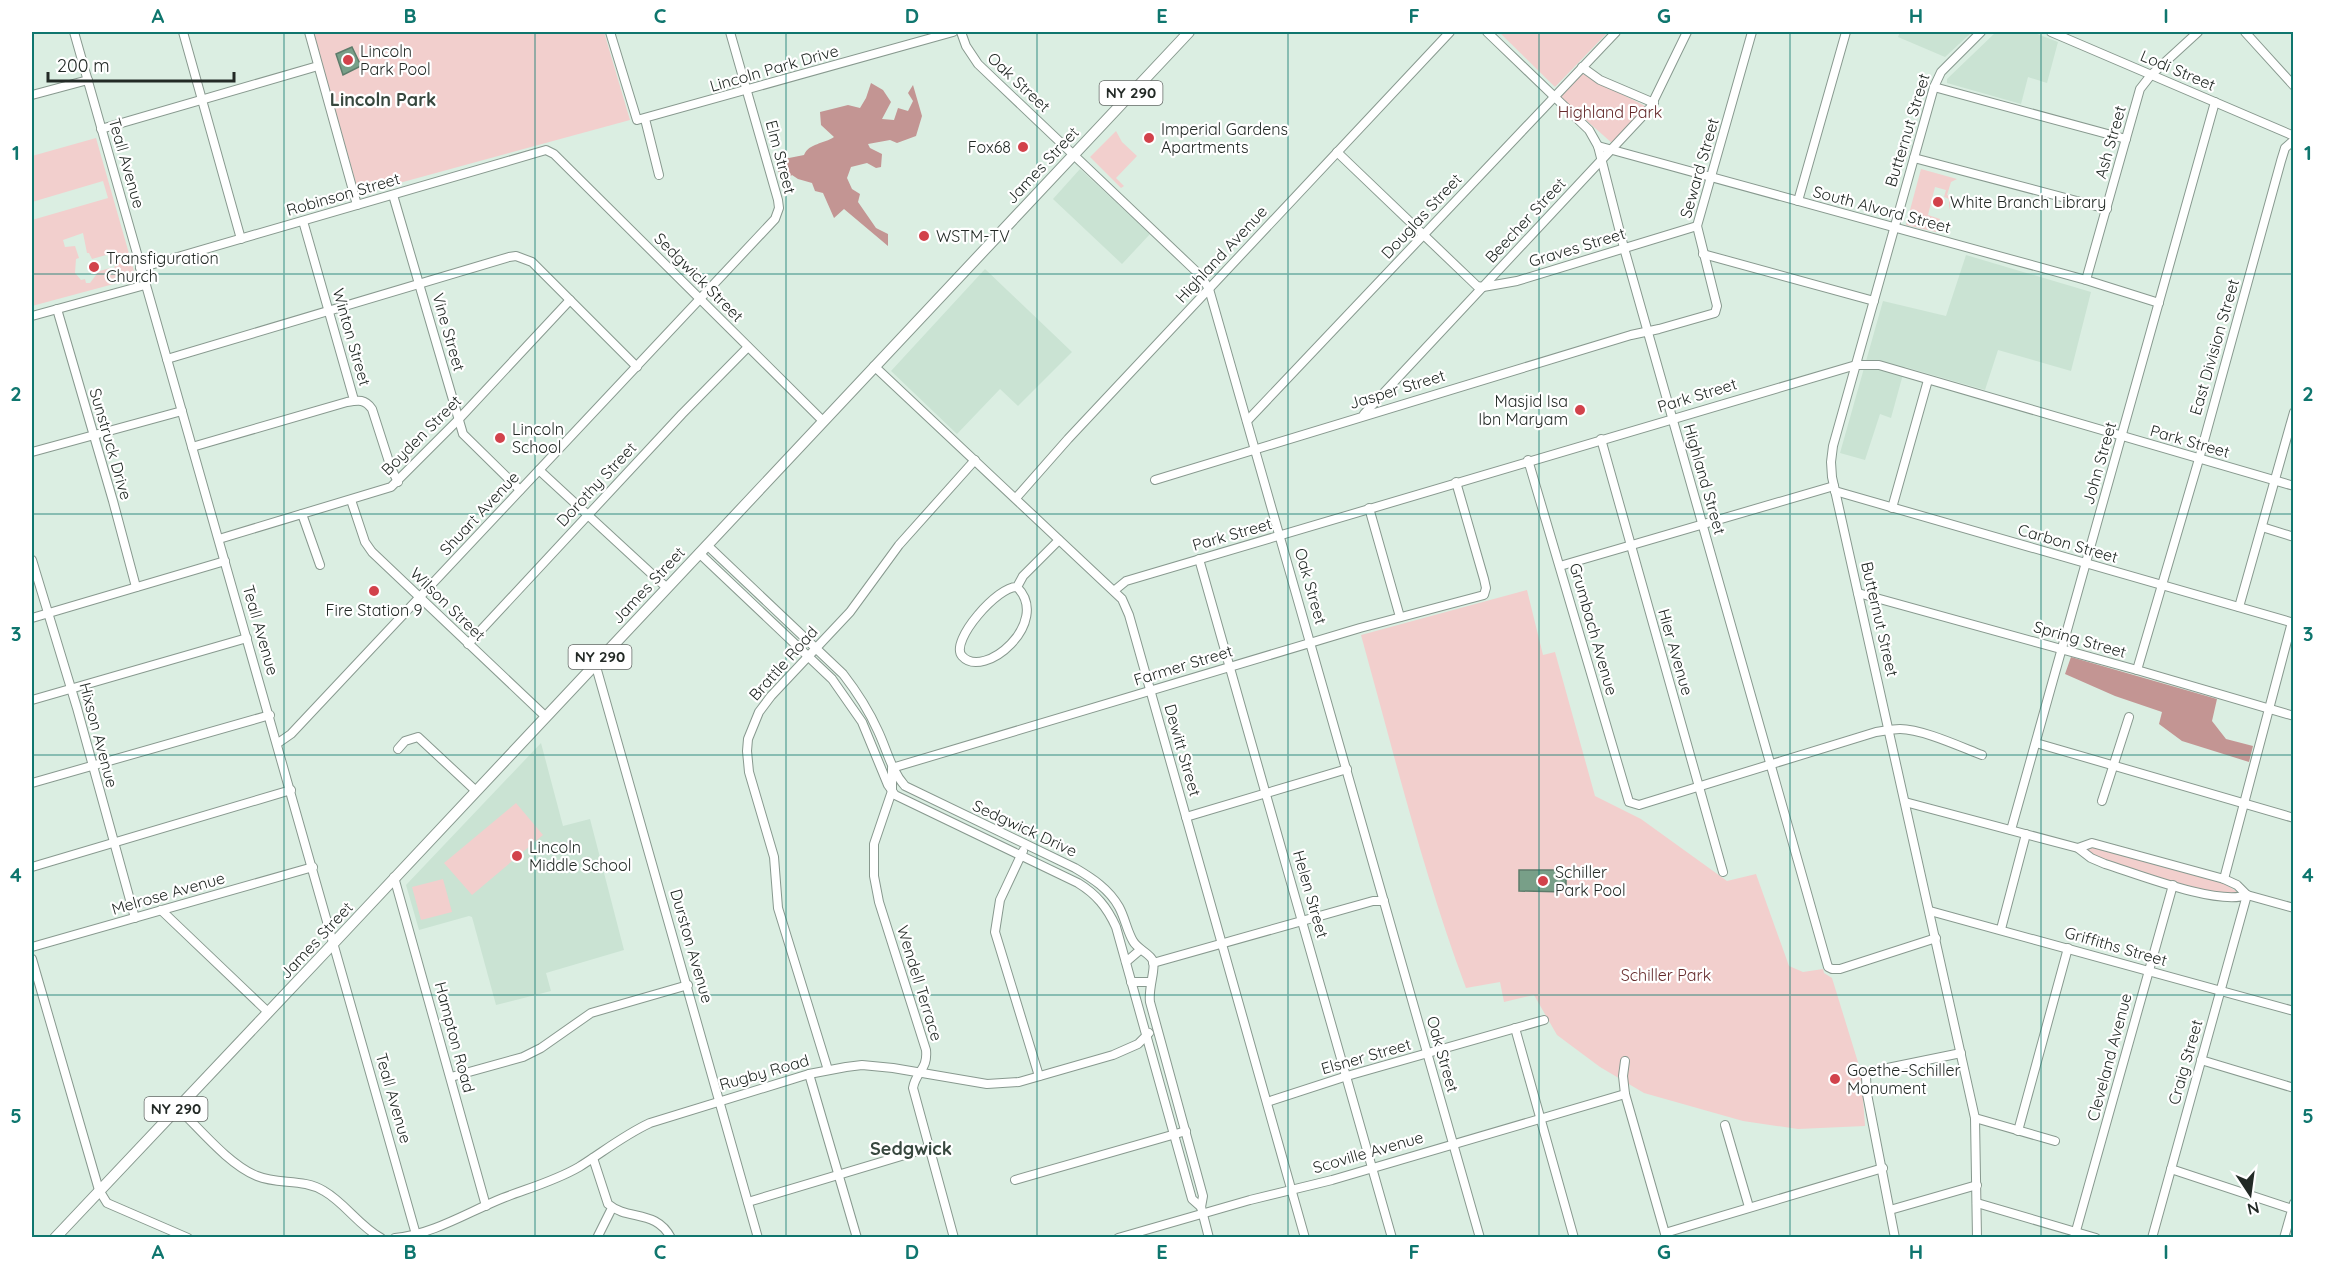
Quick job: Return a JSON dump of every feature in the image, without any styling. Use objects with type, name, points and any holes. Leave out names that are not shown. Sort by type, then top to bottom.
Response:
[{"type":"main road","name":"James Street","points":[[55,1238],[1189,32]]},
{"type":"street","name":"Teall Avenue","points":[[74,32],[417,1235]]},
{"type":"street","points":[[183,32],[241,239]]},
{"type":"street","points":[[309,32],[357,205]]},
{"type":"street","points":[[610,32],[659,175]]},
{"type":"street","name":"Elm Street","points":[[700,300],[778,214],[778,200],[730,32]]},
{"type":"street","name":"Lincoln Park Drive","points":[[641,120],[953,32]]},
{"type":"street","name":"Oak Street","points":[[962,32],[966,46],[978,64],[1200,276],[1209,289],[1479,1238]]},
{"type":"street","name":"Highland Avenue","points":[[1016,498],[1450,32]]},
{"type":"street","name":"Highland Street","points":[[1487,32],[1590,130],[1598,146],[1624,248],[1826,963],[1828,967],[1835,970],[1936,938]]},
{"type":"street","name":"Douglas Street","points":[[1247,421],[1616,32]]},
{"type":"street","name":"Beecher Street","points":[[1364,415],[1654,103],[1687,32]]},
{"type":"street","name":"Seward Street","points":[[1715,313],[1717,306],[1702,254],[1697,226],[1752,32]]},
{"type":"street","points":[[1797,201],[1846,32]]},
{"type":"street","name":"Butternut Street","points":[[1977,1238],[1975,1118],[1831,462],[1833,446],[1934,87],[1941,72],[1981,32]]},
{"type":"street","name":"Lodi Street","points":[[2051,32],[2294,138]]},
{"type":"street","name":"Ash Street","points":[[2086,280],[2140,89],[2151,75],[2198,32]]},
{"type":"street","points":[[2245,32],[2294,86]]},
{"type":"street","points":[[101,129],[318,66]]},
{"type":"street","points":[[1582,67],[1600,80],[1654,103]]},
{"type":"street","points":[[32,95],[87,80]]},
{"type":"street","points":[[1934,87],[2126,139]]},
{"type":"street","name":"John Street","points":[[2011,830],[2215,102]]},
{"type":"street","name":"East Division Street","points":[[2137,670],[2199,459],[2281,161],[2285,148],[2294,138]]},
{"type":"street","name":"South Alvord Street","points":[[1598,146],[2086,280],[2159,303]]},
{"type":"street","name":"Robinson Street","points":[[141,268],[546,150],[554,154]]},
{"type":"street","points":[[1337,152],[1477,286],[1483,287]]},
{"type":"street","name":"Sedgwick Street","points":[[554,154],[823,420]]},
{"type":"street","points":[[1914,158],[2107,209]]},
{"type":"street","name":"Vine Street","points":[[393,195],[458,420],[466,438],[520,490]]},
{"type":"street","name":"Winton Street","points":[[303,221],[354,400],[367,402],[372,409],[391,468],[398,482]]},
{"type":"street","name":"Graves Street","points":[[1483,287],[1517,280],[1697,226]]},
{"type":"street","points":[[1702,254],[1874,301]]},
{"type":"street","points":[[167,359],[516,256],[532,262],[637,366]]},
{"type":"street","points":[[32,316],[146,285]]},
{"type":"street","name":"Boyden Street","points":[[219,539],[391,487],[458,420],[570,300]]},
{"type":"street","name":"Shuart Avenue","points":[[278,743],[291,734],[700,300]]},
{"type":"street","name":"Sunstruck Drive","points":[[57,309],[136,587]]},
{"type":"street","name":"Jasper Street","points":[[1155,480],[1364,415],[1715,313]]},
{"type":"street","name":"Dorothy Street","points":[[468,644],[682,414],[748,347]]},
{"type":"street","name":"Park Street","points":[[1115,590],[1126,581],[1528,460],[1856,365],[1879,365],[2294,486]]},
{"type":"street","name":"Dewitt Street","points":[[874,366],[1122,599],[1129,615],[1305,1238]]},
{"type":"street","points":[[1892,508],[1928,380]]},
{"type":"street","points":[[192,447],[354,400]]},
{"type":"street","points":[[32,452],[182,411]]},
{"type":"street","points":[[2239,607],[2275,481],[2290,438],[2294,412]]},
{"type":"street","name":"Hier Avenue","points":[[1601,439],[1723,872]]},
{"type":"street","name":"Brattle Road","points":[[828,1070],[778,908],[774,857],[750,772],[747,751],[752,725],[771,696],[850,612],[910,531],[975,460]]},
{"type":"street","name":"Grumbach Avenue","points":[[1528,460],[1625,795],[1633,805],[1639,805],[1699,787]]},
{"type":"street","points":[[539,470],[667,588]]},
{"type":"street","name":"Farmer Street","points":[[892,768],[1400,616],[1484,595],[1485,579],[1456,482]]},
{"type":"street","points":[[1560,566],[1835,488]]},
{"type":"street","name":"Carbon Street","points":[[1835,488],[1892,508],[2293,622]]},
{"type":"street","name":"Wilson Street","points":[[351,500],[365,542],[372,552],[545,716]]},
{"type":"street","points":[[1369,508],[1400,616]]},
{"type":"street","points":[[302,514],[320,566]]},
{"type":"street","points":[[2262,527],[2294,537]]},
{"type":"street","points":[[1017,587],[1023,576],[1059,540]]},
{"type":"street","name":"Sedgwick Drive","points":[[707,544],[843,674],[861,699],[885,746],[892,768],[905,786],[1075,868],[1109,892],[1120,908],[1134,942],[1150,957],[1153,963],[1148,990],[1150,1002],[1203,1196],[1202,1211],[1209,1238]]},
{"type":"street","points":[[699,553],[832,679],[862,722],[892,791]]},
{"type":"street","name":"Helen Street","points":[[1199,559],[1392,1238]]},
{"type":"street","name":"Hixson Avenue","points":[[32,560],[71,688],[135,918]]},
{"type":"street","points":[[32,618],[225,561]]},
{"type":"street","points":[[740,592],[747,583]]},
{"type":"street","points":[[1012,586],[1017,587],[1024,598],[1027,611],[1024,628],[1001,652],[987,660],[970,661],[963,658],[959,646],[974,620],[1005,590],[1012,586]]},
{"type":"street","name":"Spring Street","points":[[1858,593],[2294,716]]},
{"type":"street","points":[[774,624],[783,615]]},
{"type":"street","points":[[2224,879],[2293,622]]},
{"type":"street","points":[[32,700],[247,638]]},
{"type":"street","name":"Durston Avenue","points":[[595,663],[758,1238]]},
{"type":"street","points":[[853,707],[861,699]]},
{"type":"street","points":[[32,783],[270,715]]},
{"type":"street","points":[[2102,801],[2129,717]]},
{"type":"street","points":[[1699,787],[1889,730],[1900,729],[1918,733],[1982,755]]},
{"type":"street","points":[[398,749],[405,741],[418,737],[476,791]]},
{"type":"street","points":[[2036,743],[2294,818]]},
{"type":"street","name":"Wendell Terrace","points":[[892,768],[892,791],[874,844],[874,876],[879,902],[926,1050],[927,1061],[921,1073],[914,1080],[913,1088],[954,1238]]},
{"type":"street","points":[[1186,817],[1347,769]]},
{"type":"street","points":[[32,867],[291,790]]},
{"type":"street","name":"Sedgwick Drive","points":[[892,791],[904,800],[1078,883],[1100,899],[1116,927],[1192,1199],[1202,1211]]},
{"type":"street","points":[[1905,802],[2078,848],[2091,858],[2105,864],[2173,885],[2237,899],[2247,895]]},
{"type":"street","points":[[2001,929],[2026,834]]},
{"type":"street","points":[[2078,848],[2092,843],[2224,879],[2237,885],[2247,895],[2293,906]]},
{"type":"street","points":[[1026,845],[996,911],[995,932],[1039,1077]]},
{"type":"street","name":"Melrose Avenue","points":[[32,947],[313,867]]},
{"type":"street","name":"Hampton Road","points":[[394,878],[486,1206]]},
{"type":"street","name":"Cleveland Avenue","points":[[2075,1235],[2173,885]]},
{"type":"street","name":"Craig Street","points":[[2152,1238],[2247,895]]},
{"type":"street","points":[[1153,963],[1373,901],[1384,901]]},
{"type":"street","points":[[161,910],[268,1012]]},
{"type":"street","name":"Griffiths Street","points":[[1930,910],[2294,1011]]},
{"type":"street","points":[[2018,1131],[2068,948]]},
{"type":"street","points":[[1126,962],[1140,950]]},
{"type":"street","points":[[32,961],[99,1190],[107,1203],[188,1238]]},
{"type":"street","points":[[1131,982],[1150,982]]},
{"type":"street","points":[[451,1077],[523,1057],[542,1048],[591,1013],[688,985]]},
{"type":"street","name":"Elsner Street","points":[[1267,1102],[1347,1076],[1544,1020]]},
{"type":"street","name":"Rugby Road","points":[[395,1238],[417,1235],[556,1180],[627,1134],[650,1123],[809,1074],[862,1065],[987,1084],[1020,1082],[1113,1055],[1138,1044],[1157,1028]]},
{"type":"street","points":[[1515,1028],[1574,1238]]},
{"type":"street","points":[[1895,1238],[1867,1094],[1866,1077],[1868,1072],[1961,1053]]},
{"type":"street","points":[[2201,1060],[2294,1088]]},
{"type":"street","points":[[1625,1061],[1623,1076],[1625,1094],[1665,1235],[1749,1207],[1883,1168]]},
{"type":"street","points":[[809,1074],[857,1238]]},
{"type":"street","name":"Scoville Avenue","points":[[1118,1238],[1202,1211],[1372,1167],[1625,1094]]},
{"type":"street","points":[[177,1107],[240,1167],[259,1177],[304,1183],[322,1189],[381,1238]]},
{"type":"street","points":[[1975,1118],[2055,1141]]},
{"type":"street","points":[[1725,1125],[1749,1207]]},
{"type":"street","points":[[1015,1180],[1186,1131]]},
{"type":"street","points":[[748,1202],[928,1148]]},
{"type":"street","points":[[593,1158],[606,1201],[612,1208],[645,1216],[657,1222],[671,1238]]},
{"type":"street","points":[[2171,1169],[2293,1206],[2284,1238]]},
{"type":"street","points":[[1890,1210],[1977,1185]]},
{"type":"street","points":[[1977,1203],[2075,1235],[2096,1238]]},
{"type":"street","points":[[597,1238],[612,1208]]},
{"type":"shaded area","points":[[1900,32],[1972,32],[1945,57],[1898,37]]},
{"type":"shaded area","points":[[1996,32],[2032,32],[2058,42],[2047,83],[2028,77],[2021,104],[1947,83],[1947,79]]},
{"type":"shaded area","name":"Lincoln Park Pool","points":[[352,47],[361,66],[343,75],[336,54]]},
{"type":"shaded area","points":[[871,83],[883,90],[891,102],[882,119],[894,120],[898,108],[908,111],[913,101],[908,93],[913,85],[922,116],[916,136],[897,143],[890,140],[868,144],[870,148],[882,154],[881,167],[876,168],[867,163],[851,167],[847,178],[852,189],[860,194],[858,202],[876,228],[888,234],[888,246],[844,209],[834,218],[823,193],[815,191],[812,183],[792,175],[786,180],[778,171],[774,156],[789,158],[804,155],[809,148],[834,137],[821,125],[820,112],[848,105],[860,108]]},
{"type":"shaded area","points":[[1080,169],[1150,234],[1122,264],[1053,199]]},
{"type":"shaded area","points":[[1966,255],[2091,292],[2071,371],[1998,350],[1985,390],[1905,367],[1891,418],[1880,414],[1865,460],[1840,453],[1883,301],[1946,316]]},
{"type":"shaded area","points":[[985,269],[1072,352],[1018,406],[1000,389],[957,434],[891,371]]},
{"type":"shaded area","points":[[2071,657],[2217,699],[2212,721],[2226,739],[2253,746],[2249,762],[2182,741],[2159,724],[2162,712],[2115,696],[2065,674]]},
{"type":"shaded area","name":"Lincoln Middle School","points":[[541,743],[563,826],[590,819],[624,950],[546,973],[551,991],[496,1005],[472,917],[419,930],[406,885]]},
{"type":"shaded area","name":"Schiller Park Pool","points":[[1519,870],[1566,870],[1566,892],[1519,891]]},
{"type":"green space","name":"Lincoln Park","points":[[313,32],[604,32],[630,120],[359,194]]},
{"type":"green space","points":[[1499,32],[1608,32],[1555,87]]},
{"type":"green space","name":"Highland Park","points":[[1583,74],[1647,107],[1612,143],[1561,98],[1561,95]]},
{"type":"green space","points":[[1116,131],[1122,142],[1137,156],[1116,178],[1124,186],[1121,188],[1090,157]]},
{"type":"green space","points":[[96,138],[136,278],[32,306],[32,220],[108,198],[103,181],[32,202],[32,156]],"holes":[[[83,233],[87,253],[92,259],[106,255],[107,249],[109,254],[112,254],[114,270],[110,268],[96,272],[90,283],[86,283],[85,279],[81,280],[75,273],[76,259],[79,258],[75,246],[65,247],[63,240]]]},
{"type":"green space","points":[[1921,169],[1957,179],[1951,182],[1947,195],[1952,197],[1949,210],[1949,199],[1944,197],[1946,190],[1935,187],[1928,215],[1940,219],[1936,232],[1906,225]]},
{"type":"green space","name":"Schiller Park","points":[[1527,590],[1543,655],[1555,652],[1595,796],[1641,819],[1727,881],[1756,874],[1789,966],[1803,972],[1823,969],[1824,973],[1832,978],[1861,1072],[1865,1126],[1798,1129],[1743,1121],[1644,1093],[1600,1067],[1557,1035],[1534,995],[1504,1002],[1500,982],[1466,988],[1436,901],[1361,635]]},
{"type":"green space","points":[[516,803],[543,835],[472,895],[444,863]]},
{"type":"green space","points":[[2090,846],[2222,882],[2239,893],[2215,894],[2123,868],[2097,859],[2087,851]]},
{"type":"green space","points":[[443,879],[452,912],[421,920],[412,887]]},
{"type":"place","name":"Lincoln Park Pool","points":[[348,60]]},
{"type":"place","name":"Imperial Gardens Apartments","points":[[1149,138]]},
{"type":"place","name":"Fox68","points":[[1023,147]]},
{"type":"place","name":"White Branch Library","points":[[1938,202]]},
{"type":"place","name":"WSTM-TV","points":[[924,236]]},
{"type":"place","name":"Transfiguration Church","points":[[94,267]]},
{"type":"place","name":"Masjid Isa Ibn Maryam","points":[[1580,410]]},
{"type":"place","name":"Lincoln School","points":[[500,438]]},
{"type":"place","name":"Fire Station 9","points":[[374,591]]},
{"type":"place","name":"Lincoln Middle School","points":[[517,856]]},
{"type":"place","name":"Schiller Park Pool","points":[[1543,881]]},
{"type":"place","name":"Goethe–Schiller Monument","points":[[1835,1079]]},
{"type":"district","name":"Lincoln Park","points":[[383,100]]},
{"type":"district","name":"Sedgwick","points":[[911,1149]]}]
